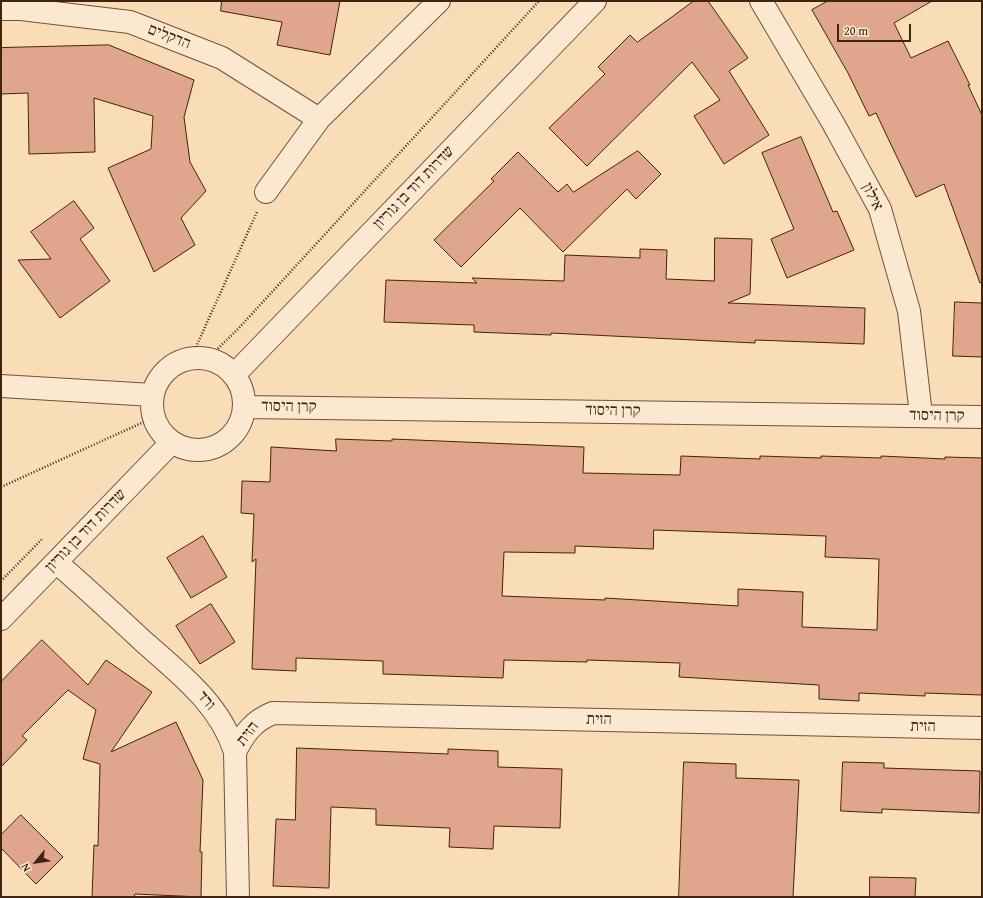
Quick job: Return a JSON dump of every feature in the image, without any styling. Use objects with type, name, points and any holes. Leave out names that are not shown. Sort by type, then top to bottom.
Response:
[{"type":"street","points":[[266,192],[319,119],[439,1]]},
{"type":"street","name":"שדרות דוד בן גוריון","points":[[234,375],[595,1]]},
{"type":"street","name":"אילון","points":[[761,1],[833,123],[880,209],[909,311],[921,415]]},
{"type":"street","name":"הדקלים","points":[[1,9],[21,9],[130,22],[222,58],[319,119]]},
{"type":"street","points":[[199,358],[222,365],[234,375],[240,385],[245,407],[242,420],[235,433],[225,442],[212,448],[198,451],[184,448],[172,442],[160,432],[154,417],[152,406],[153,395],[158,382],[166,371],[178,362],[199,358]]},
{"type":"street","points":[[1,386],[153,395]]},
{"type":"street","name":"קרן היסוד","points":[[245,407],[982,417]]},
{"type":"street","name":"שדרות דוד בן גוריון","points":[[1,619],[172,442]]},
{"type":"street","name":"ורד","points":[[56,562],[197,691],[222,722],[235,752],[238,897]]},
{"type":"street","name":"הזית","points":[[235,752],[242,736],[251,726],[261,718],[273,712],[982,728]]},
{"type":"path","points":[[199,358],[243,324],[539,1]]},
{"type":"path","points":[[199,358],[266,192]]},
{"type":"path","points":[[1,487],[154,417]]},
{"type":"building","points":[[222,1],[340,1],[330,55],[277,45],[282,22],[221,11]]},
{"type":"building","points":[[694,1],[708,1],[748,58],[729,71],[769,135],[724,164],[694,116],[720,100],[692,62],[587,166],[549,128],[605,74],[598,67],[630,35],[637,42]]},
{"type":"building","points":[[828,1],[932,1],[894,23],[911,58],[948,41],[970,85],[968,85],[982,115],[982,282],[980,283],[944,184],[916,197],[876,113],[869,116],[848,73],[812,10]]},
{"type":"building","points":[[109,45],[194,80],[184,117],[190,162],[206,191],[181,218],[195,245],[154,272],[108,168],[151,149],[153,116],[94,98],[95,152],[29,154],[28,93],[1,94],[1,48]]},
{"type":"building","points":[[801,137],[833,212],[837,211],[854,250],[787,278],[771,239],[794,229],[762,153]]},
{"type":"building","points":[[638,151],[661,174],[636,199],[627,189],[563,252],[520,208],[461,267],[434,240],[494,181],[491,179],[518,152],[558,192],[567,184],[573,192]]},
{"type":"building","points":[[74,201],[94,228],[80,239],[110,281],[60,318],[18,260],[51,259],[31,232]]},
{"type":"building","points":[[715,238],[752,239],[750,294],[728,303],[865,308],[864,344],[755,340],[755,343],[551,333],[551,335],[474,332],[474,325],[384,322],[386,280],[477,283],[472,278],[564,281],[565,255],[640,258],[640,249],[667,250],[666,279],[714,281]]},
{"type":"building","points":[[955,302],[982,303],[982,357],[953,356]]},
{"type":"building","points":[[336,439],[392,441],[392,439],[584,447],[583,473],[680,475],[681,456],[760,459],[760,456],[821,458],[821,456],[881,458],[881,456],[945,459],[945,457],[982,458],[982,695],[925,693],[925,696],[859,693],[859,701],[819,699],[819,685],[679,677],[680,663],[587,660],[587,662],[504,660],[503,678],[383,674],[383,661],[296,658],[296,671],[252,669],[256,559],[252,562],[254,514],[241,513],[242,481],[270,482],[271,447],[336,451]],"holes":[[[654,530],[826,536],[825,557],[879,559],[877,630],[802,627],[803,592],[738,589],[738,606],[605,598],[605,600],[502,596],[504,552],[575,553],[575,546],[653,549]]]},
{"type":"building","points":[[203,536],[227,577],[191,598],[167,558]]},
{"type":"building","points":[[211,604],[235,642],[200,664],[176,626]]},
{"type":"building","points":[[42,640],[88,685],[106,660],[152,692],[111,752],[176,722],[203,780],[200,852],[202,852],[201,897],[135,894],[134,897],[92,897],[94,845],[98,846],[100,764],[83,759],[96,710],[68,690],[22,736],[27,740],[1,767],[1,682]]},
{"type":"building","points":[[297,748],[448,754],[448,749],[498,751],[498,767],[562,769],[560,828],[494,826],[493,849],[449,847],[450,828],[376,825],[376,809],[331,807],[329,888],[273,886],[276,819],[295,820]]},
{"type":"building","points":[[684,762],[736,764],[736,778],[799,780],[793,897],[679,897]]},
{"type":"building","points":[[843,762],[884,763],[884,768],[980,771],[979,813],[882,809],[882,813],[841,811]]},
{"type":"building","points":[[21,815],[63,857],[36,884],[1,848],[1,835]]},
{"type":"building","points":[[870,877],[916,878],[915,897],[870,897]]}]
